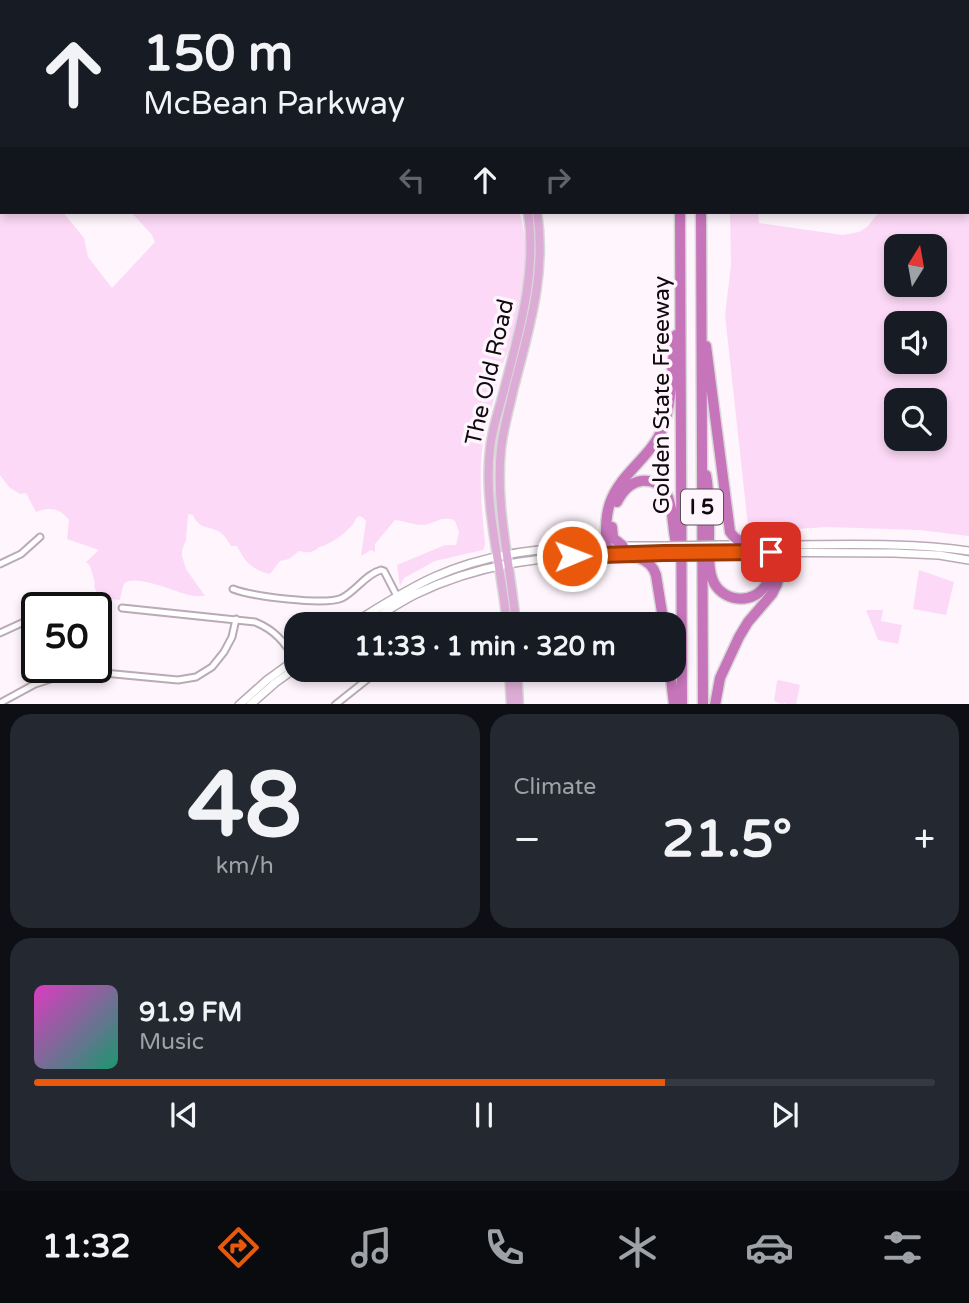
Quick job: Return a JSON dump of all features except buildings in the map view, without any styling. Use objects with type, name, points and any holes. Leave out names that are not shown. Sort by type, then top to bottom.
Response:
[{"type":"highway","name":"Golden State Freeway","points":[[680,214],[682,704]]},
{"type":"highway","name":"Golden State Freeway","points":[[701,214],[703,704]]},
{"type":"highway","points":[[701,310],[730,532],[738,540],[774,548]]},
{"type":"highway","points":[[605,551],[607,512],[614,493],[652,449],[666,420],[681,311]]},
{"type":"highway","points":[[701,443],[709,489],[710,573],[716,588],[736,599],[759,593],[770,578],[774,548]]},
{"type":"highway","points":[[605,551],[623,550],[613,538],[613,514],[622,493],[632,484],[642,481],[660,486],[670,499],[674,538],[681,558]]},
{"type":"highway","points":[[715,704],[720,678],[734,647],[748,622],[777,584],[780,571],[774,548]]},
{"type":"highway","points":[[605,551],[641,558],[653,567],[662,612]]},
{"type":"highway","points":[[671,682],[674,704]]},
{"type":"main road","name":"The Old Road","points":[[513,612],[488,483],[490,447],[527,295],[531,248],[527,214]]},
{"type":"main road","name":"The Old Road","points":[[506,612],[499,473],[501,446],[537,290],[540,248],[537,214]]},
{"type":"main road","points":[[623,550],[897,544],[969,551]]},
{"type":"main road","points":[[894,553],[905,547],[918,545]]},
{"type":"main road","points":[[774,548],[939,555],[969,560]]},
{"type":"main road","points":[[371,612],[445,572],[466,565],[605,551]]},
{"type":"main road","points":[[387,612],[426,589],[503,560]]},
{"type":"main road","points":[[240,704],[284,668]]},
{"type":"main road","points":[[251,704],[284,676]]},
{"type":"main road","points":[[510,682],[511,704]]},
{"type":"main road","points":[[518,682],[519,704]]},
{"type":"street","points":[[0,564],[26,550],[40,537]]},
{"type":"street","points":[[233,589],[329,602],[344,597],[374,572],[382,570],[397,596]]},
{"type":"street","points":[[122,608],[255,622],[272,631],[284,643]]},
{"type":"street","points":[[0,703],[43,680],[73,674],[93,672],[178,680],[196,677],[212,667],[224,652],[232,637],[236,619]]},
{"type":"street","points":[[0,632],[21,623]]},
{"type":"street","points":[[336,704],[364,682]]},
{"type":"shaded area","points":[[0,214],[65,214],[84,238],[88,257],[112,288],[155,242],[133,214],[520,214],[525,245],[524,283],[512,338],[498,374],[485,431],[481,459],[485,544],[483,550],[435,561],[404,578],[400,586],[397,565],[445,545],[456,545],[459,532],[455,521],[445,519],[420,525],[395,520],[375,544],[375,552],[371,550],[361,556],[366,521],[359,516],[333,541],[312,551],[299,551],[289,559],[280,561],[270,574],[258,570],[246,561],[237,546],[231,546],[220,532],[201,525],[193,515],[188,514],[182,556],[186,569],[205,596],[188,595],[155,584],[129,581],[124,584],[120,600],[112,599],[112,592],[96,592],[90,566],[86,562],[99,550],[67,539],[69,520],[65,516],[54,509],[36,512],[26,493],[20,494],[9,487],[0,475]]},
{"type":"shaded area","points":[[730,214],[758,214],[759,223],[843,235],[859,232],[877,214],[969,214],[969,536],[919,530],[826,527],[767,531],[748,526],[725,315],[731,265]]},
{"type":"shaded area","points":[[919,570],[954,582],[946,615],[913,609]]},
{"type":"shaded area","points":[[866,610],[883,610],[881,621],[902,625],[898,644],[878,640]]},
{"type":"shaded area","points":[[779,680],[800,685],[796,704],[774,701]]},
{"type":"route","points":[[572,556],[771,552]]}]
